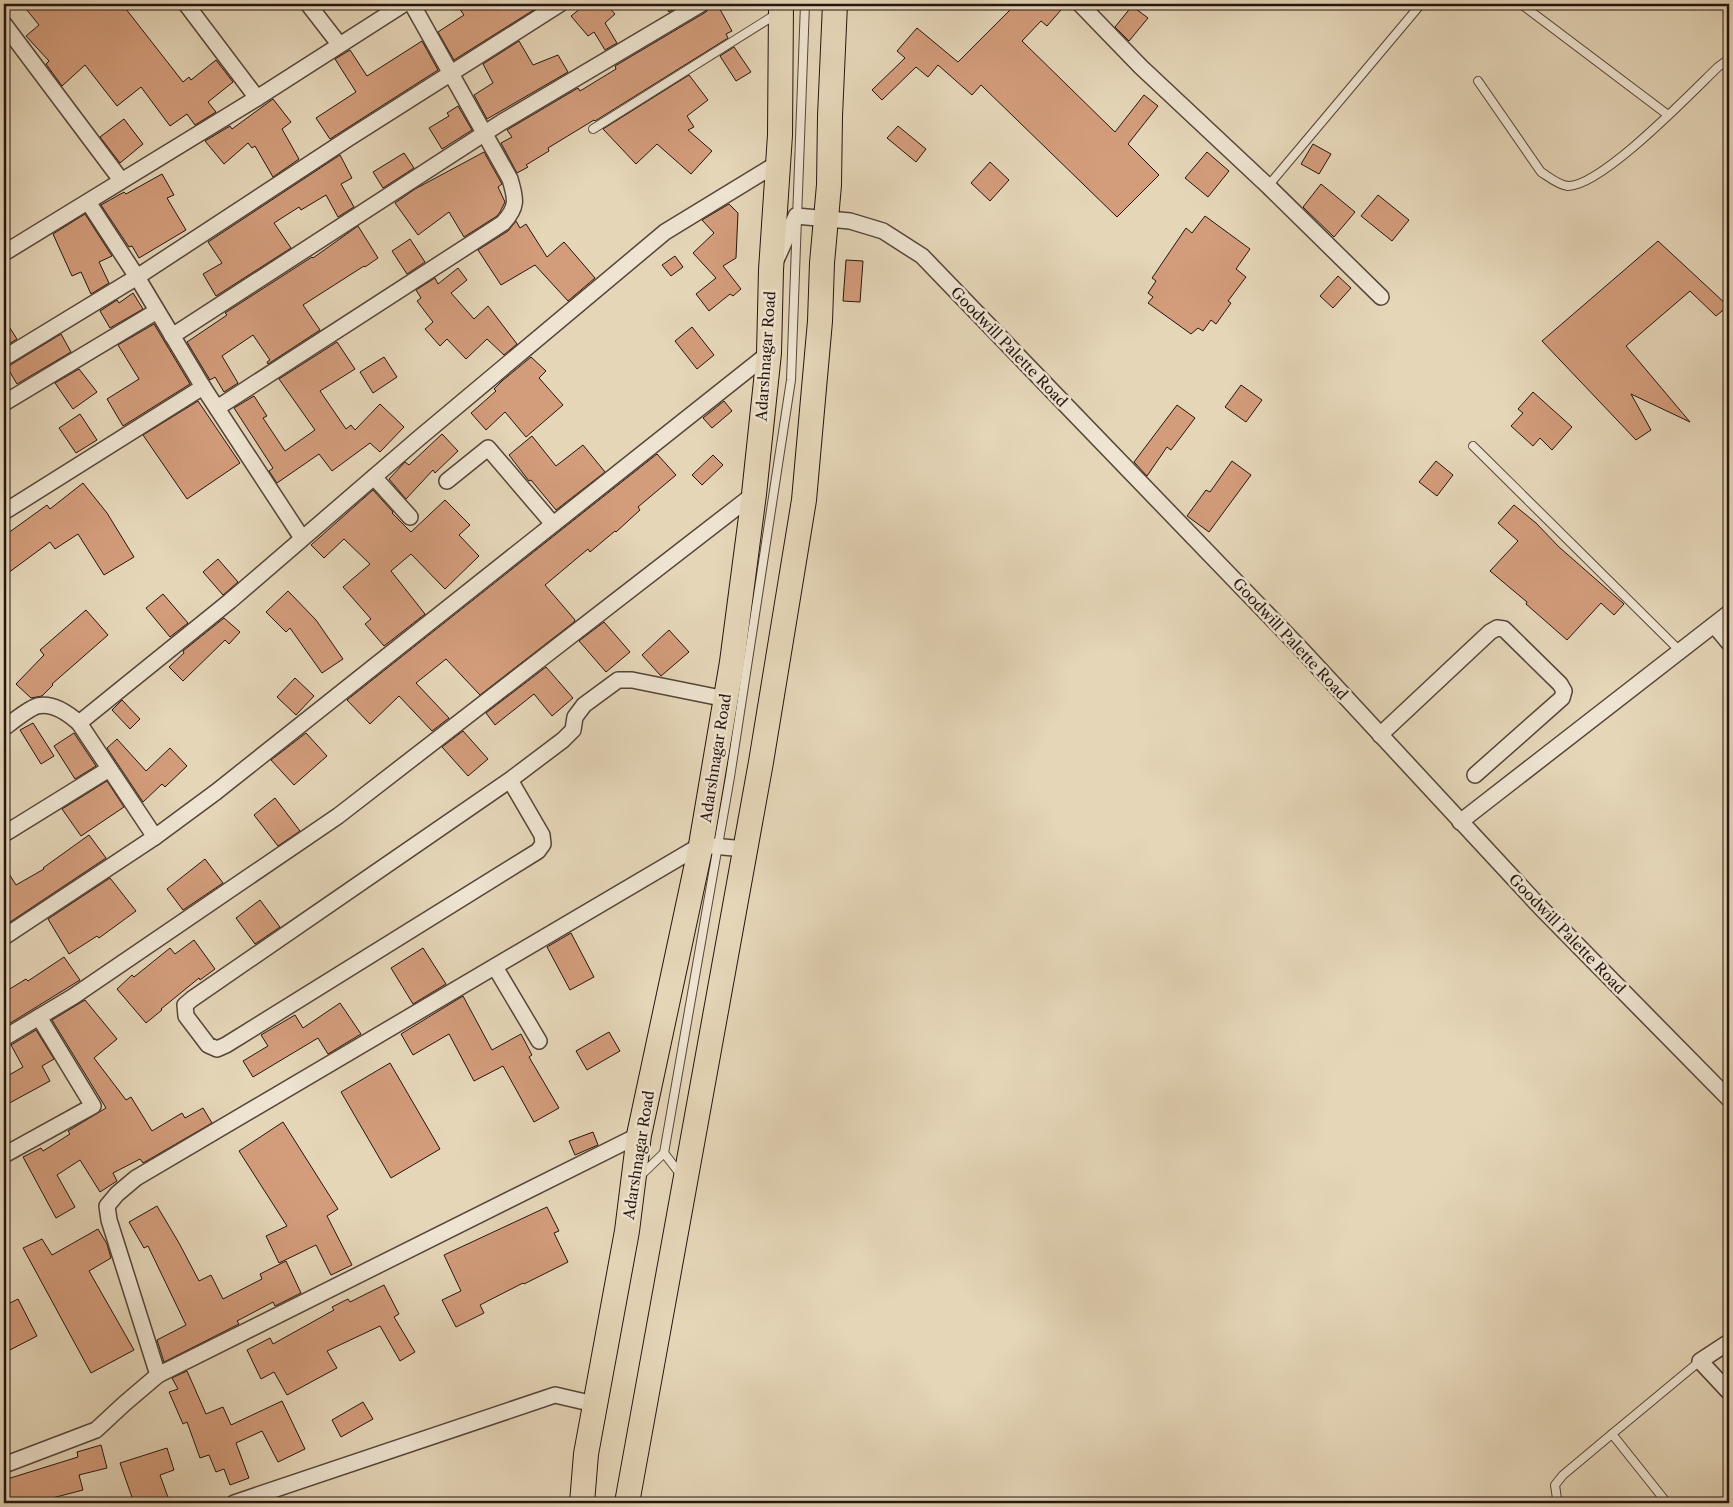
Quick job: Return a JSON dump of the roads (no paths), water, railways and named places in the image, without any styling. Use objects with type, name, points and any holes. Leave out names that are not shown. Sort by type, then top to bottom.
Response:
[{"type":"main road","points":[[627,1503],[745,849],[804,500],[820,321],[822,262],[829,185],[835,4]]},
{"type":"main road","name":"Adarshnagar Road","points":[[582,1503],[586,1454],[594,1404],[627,1231],[638,1135],[709,846],[726,699],[754,494],[769,353],[771,270],[778,163],[781,7]]},
{"type":"street","points":[[186,4],[257,98]]},
{"type":"street","points":[[308,4],[339,44]]},
{"type":"street","points":[[4,252],[257,98],[404,4]]},
{"type":"street","points":[[217,408],[503,223],[512,214],[515,204],[510,179],[412,4]]},
{"type":"street","points":[[4,358],[137,277],[450,73],[560,4]]},
{"type":"street","points":[[172,336],[484,134],[700,4]]},
{"type":"street","points":[[1080,4],[1141,67],[1268,186],[1381,297]]},
{"type":"street","points":[[4,24],[121,180]]},
{"type":"street","points":[[79,724],[230,601],[665,232],[778,163]]},
{"type":"street","points":[[88,202],[137,277],[203,387],[302,538]]},
{"type":"street","points":[[771,270],[796,216]]},
{"type":"street","name":"Goodwill Palette Road","points":[[796,216],[850,221],[883,231],[922,256],[1288,635],[1541,908],[1729,1099]]},
{"type":"street","points":[[4,403],[157,311]]},
{"type":"street","points":[[4,937],[155,837],[224,786],[769,353]]},
{"type":"street","points":[[4,512],[203,387]]},
{"type":"street","points":[[447,480],[488,448],[554,524]]},
{"type":"street","points":[[374,477],[410,517]]},
{"type":"street","points":[[4,1038],[74,996],[338,816],[754,494]]},
{"type":"street","points":[[1460,822],[1729,613]]},
{"type":"street","points":[[1714,625],[1729,643]]},
{"type":"street","points":[[1380,735],[1490,632],[1497,628],[1504,629],[1560,684],[1564,691],[1562,698],[1475,775]]},
{"type":"street","points":[[510,780],[542,835],[543,844],[538,851],[226,1045],[217,1049],[208,1045],[186,1016],[185,1006],[192,999],[510,780],[564,740],[572,730],[575,717],[584,705],[618,680],[632,680],[726,699]]},
{"type":"street","points":[[4,728],[36,706],[49,706],[70,714],[79,724],[155,837]]},
{"type":"street","points":[[4,834],[109,769]]},
{"type":"street","points":[[158,1375],[109,1220],[107,1206],[117,1194],[136,1178],[495,967],[709,846],[745,849]]},
{"type":"street","points":[[495,967],[539,1042]]},
{"type":"street","points":[[4,1155],[93,1106],[39,1017]]},
{"type":"street","points":[[4,1465],[96,1430],[158,1375],[638,1135]]},
{"type":"street","points":[[1729,1342],[1700,1361],[1729,1392]]},
{"type":"street","points":[[234,1503],[555,1395],[594,1404]]},
{"type":"lane","points":[[633,1182],[664,1153],[709,846],[730,777],[791,380],[805,4]]},
{"type":"lane","points":[[1268,186],[1421,4]]},
{"type":"lane","points":[[1521,4],[1668,115]]},
{"type":"lane","points":[[593,129],[781,7]]},
{"type":"lane","points":[[1478,81],[1541,172],[1556,182],[1569,186],[1588,179],[1611,166],[1729,59]]},
{"type":"lane","points":[[1473,446],[1680,651]]},
{"type":"lane","points":[[664,1153],[686,1181]]},
{"type":"lane","points":[[1561,1503],[1557,1498],[1555,1485],[1563,1475],[1700,1361]]},
{"type":"lane","points":[[1612,1434],[1667,1503]]}]
